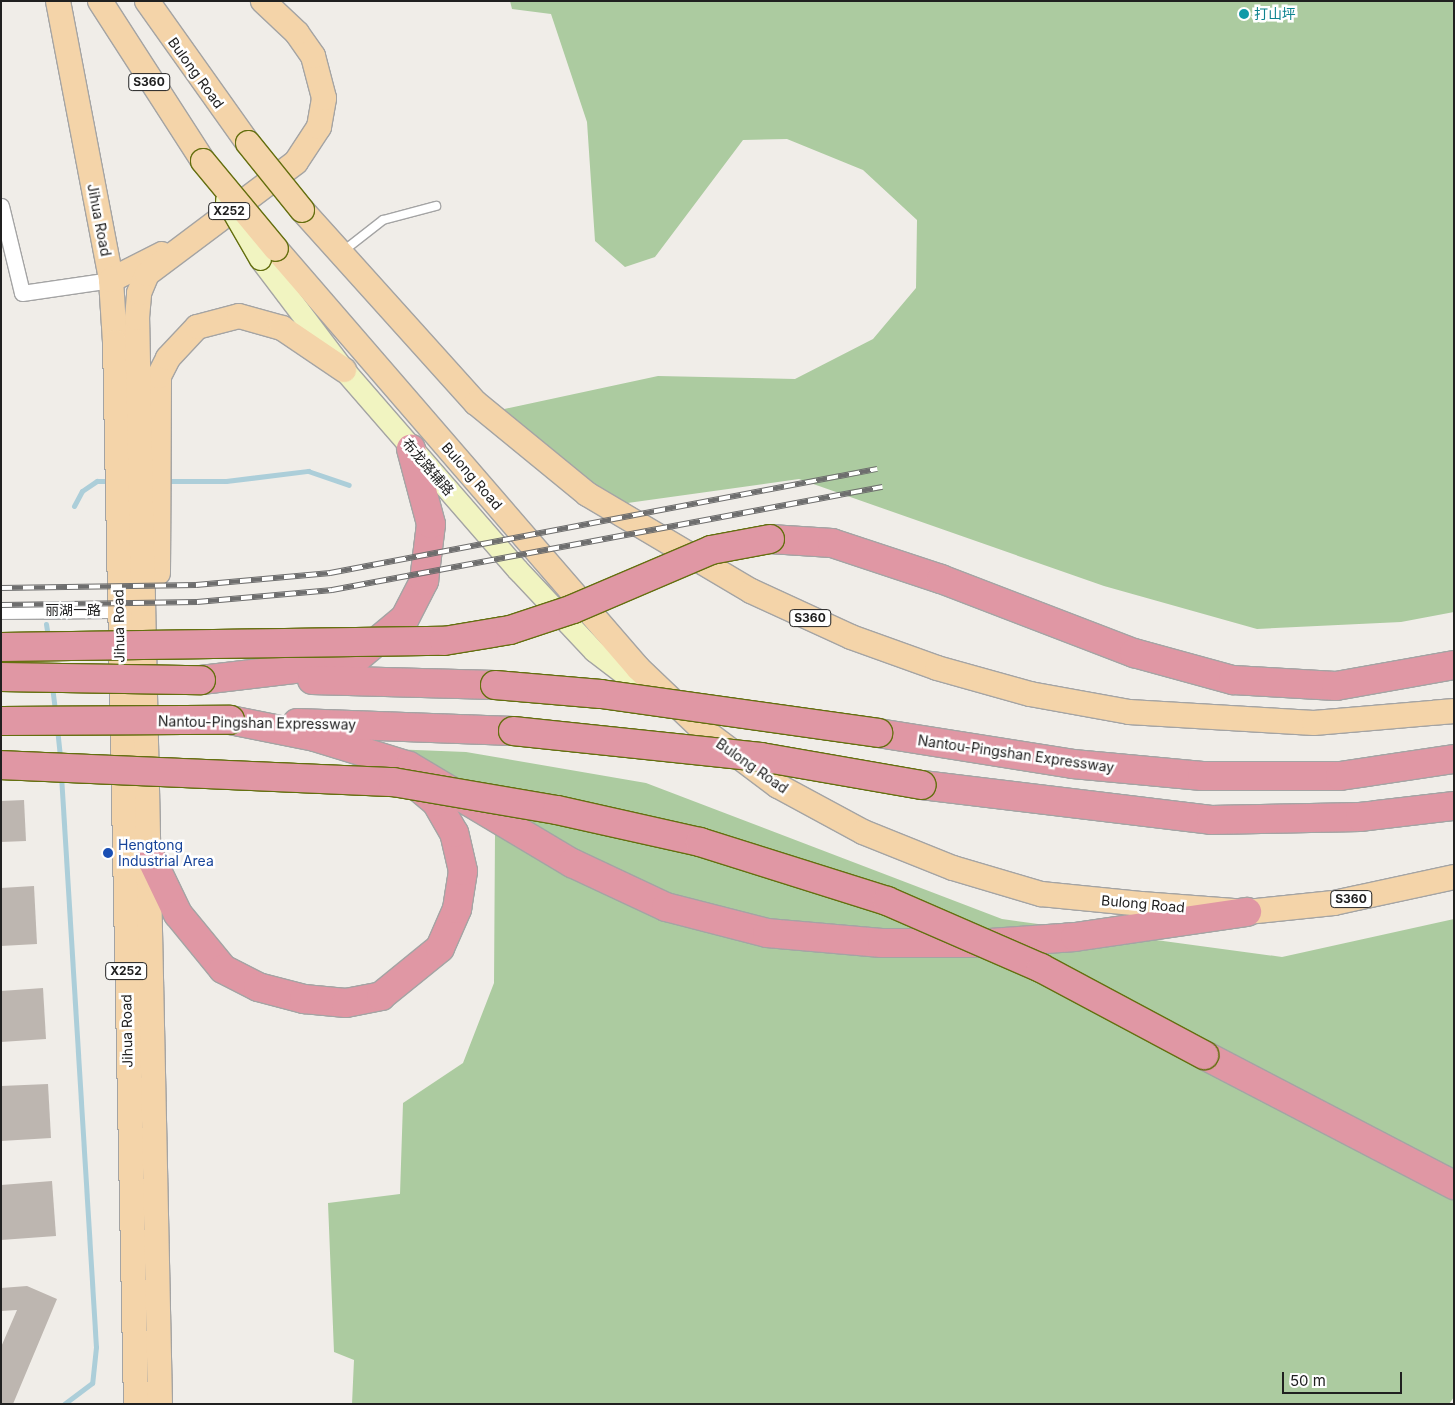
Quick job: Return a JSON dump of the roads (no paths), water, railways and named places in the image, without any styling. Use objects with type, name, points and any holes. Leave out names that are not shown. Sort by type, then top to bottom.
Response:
[{"type":"highway","points":[[1,677],[202,680],[338,664],[357,658],[405,618],[424,581],[431,524],[411,449]]},
{"type":"highway","points":[[1,647],[444,641],[510,630],[573,610],[711,550],[770,539],[832,543],[942,579],[1134,653],[1233,680],[1336,686],[1454,665]]},
{"type":"highway","name":"Nantou-Pingshan Expressway","points":[[202,680],[496,685],[600,694],[1073,764],[1202,776],[1340,776],[1454,759]]},
{"type":"highway","points":[[230,720],[315,738],[362,754],[409,766],[572,863],[666,907],[767,932],[882,943],[990,943],[1075,936],[1247,912]]},
{"type":"highway","name":"Nantou-Pingshan Expressway","points":[[1,721],[230,720],[513,731],[761,757],[922,785],[1211,820],[1360,817],[1454,806]]},
{"type":"highway","points":[[150,858],[178,914],[223,969],[258,987],[304,999],[346,1003],[381,996],[440,948],[458,909],[463,871],[454,833],[436,802],[406,777],[362,754]]},
{"type":"highway","points":[[1,765],[393,782],[557,810],[700,842],[887,901],[1041,968],[1454,1185]]},
{"type":"main road","name":"Jihua Road","points":[[58,1],[111,280],[136,1404]]},
{"type":"main road","name":"S360","points":[[100,1],[203,161],[268,254]]},
{"type":"main road","name":"Bulong Road","points":[[146,1],[248,143],[302,210],[341,253]]},
{"type":"main road","name":"X252","points":[[149,443],[139,293],[147,274],[174,251],[296,162],[319,127],[324,98],[313,56],[297,33],[263,1]]},
{"type":"main road","points":[[111,280],[145,259],[174,251]]},
{"type":"main road","name":"S360","points":[[341,253],[476,403],[587,494],[750,591],[851,637],[937,668],[1030,694],[1129,712],[1314,723],[1454,711]]},
{"type":"main road","name":"Bulong Road","points":[[268,254],[638,668],[702,729],[778,786],[863,832],[953,868],[1041,894],[1247,912],[1334,903],[1454,876]]},
{"type":"main road","name":"布龙路辅路","points":[[268,254],[344,370],[411,449],[594,650],[702,729]]},
{"type":"main road","points":[[149,443],[159,376],[168,358],[198,327],[239,316],[282,328],[344,370]]},
{"type":"main road","name":"Jihua Road","points":[[149,443],[151,539],[144,610],[160,1404]]},
{"type":"street","points":[[1,206],[22,293],[111,280]]},
{"type":"street","name":"丽湖一路","points":[[1,611],[144,610]]},
{"type":"lane","points":[[341,253],[382,220],[436,206]]},
{"type":"waterway","points":[[165,481],[226,481],[308,471],[349,485]]},
{"type":"waterway","points":[[74,506],[82,491],[97,481],[112,481]]},
{"type":"waterway","points":[[46,624],[48,637]]},
{"type":"waterway","points":[[52,686],[55,712]]},
{"type":"waterway","points":[[57,728],[60,759]]},
{"type":"waterway","points":[[61,775],[96,1347],[92,1383],[64,1404]]},
{"type":"railway","points":[[1,588],[196,585],[330,573],[877,469]]},
{"type":"railway","points":[[1,605],[197,602],[332,590],[882,487]]},
{"type":"place","name":"打山坪","points":[[1244,14]]},
{"type":"place","name":"Hengtong Industrial Area","points":[[108,853]]}]
